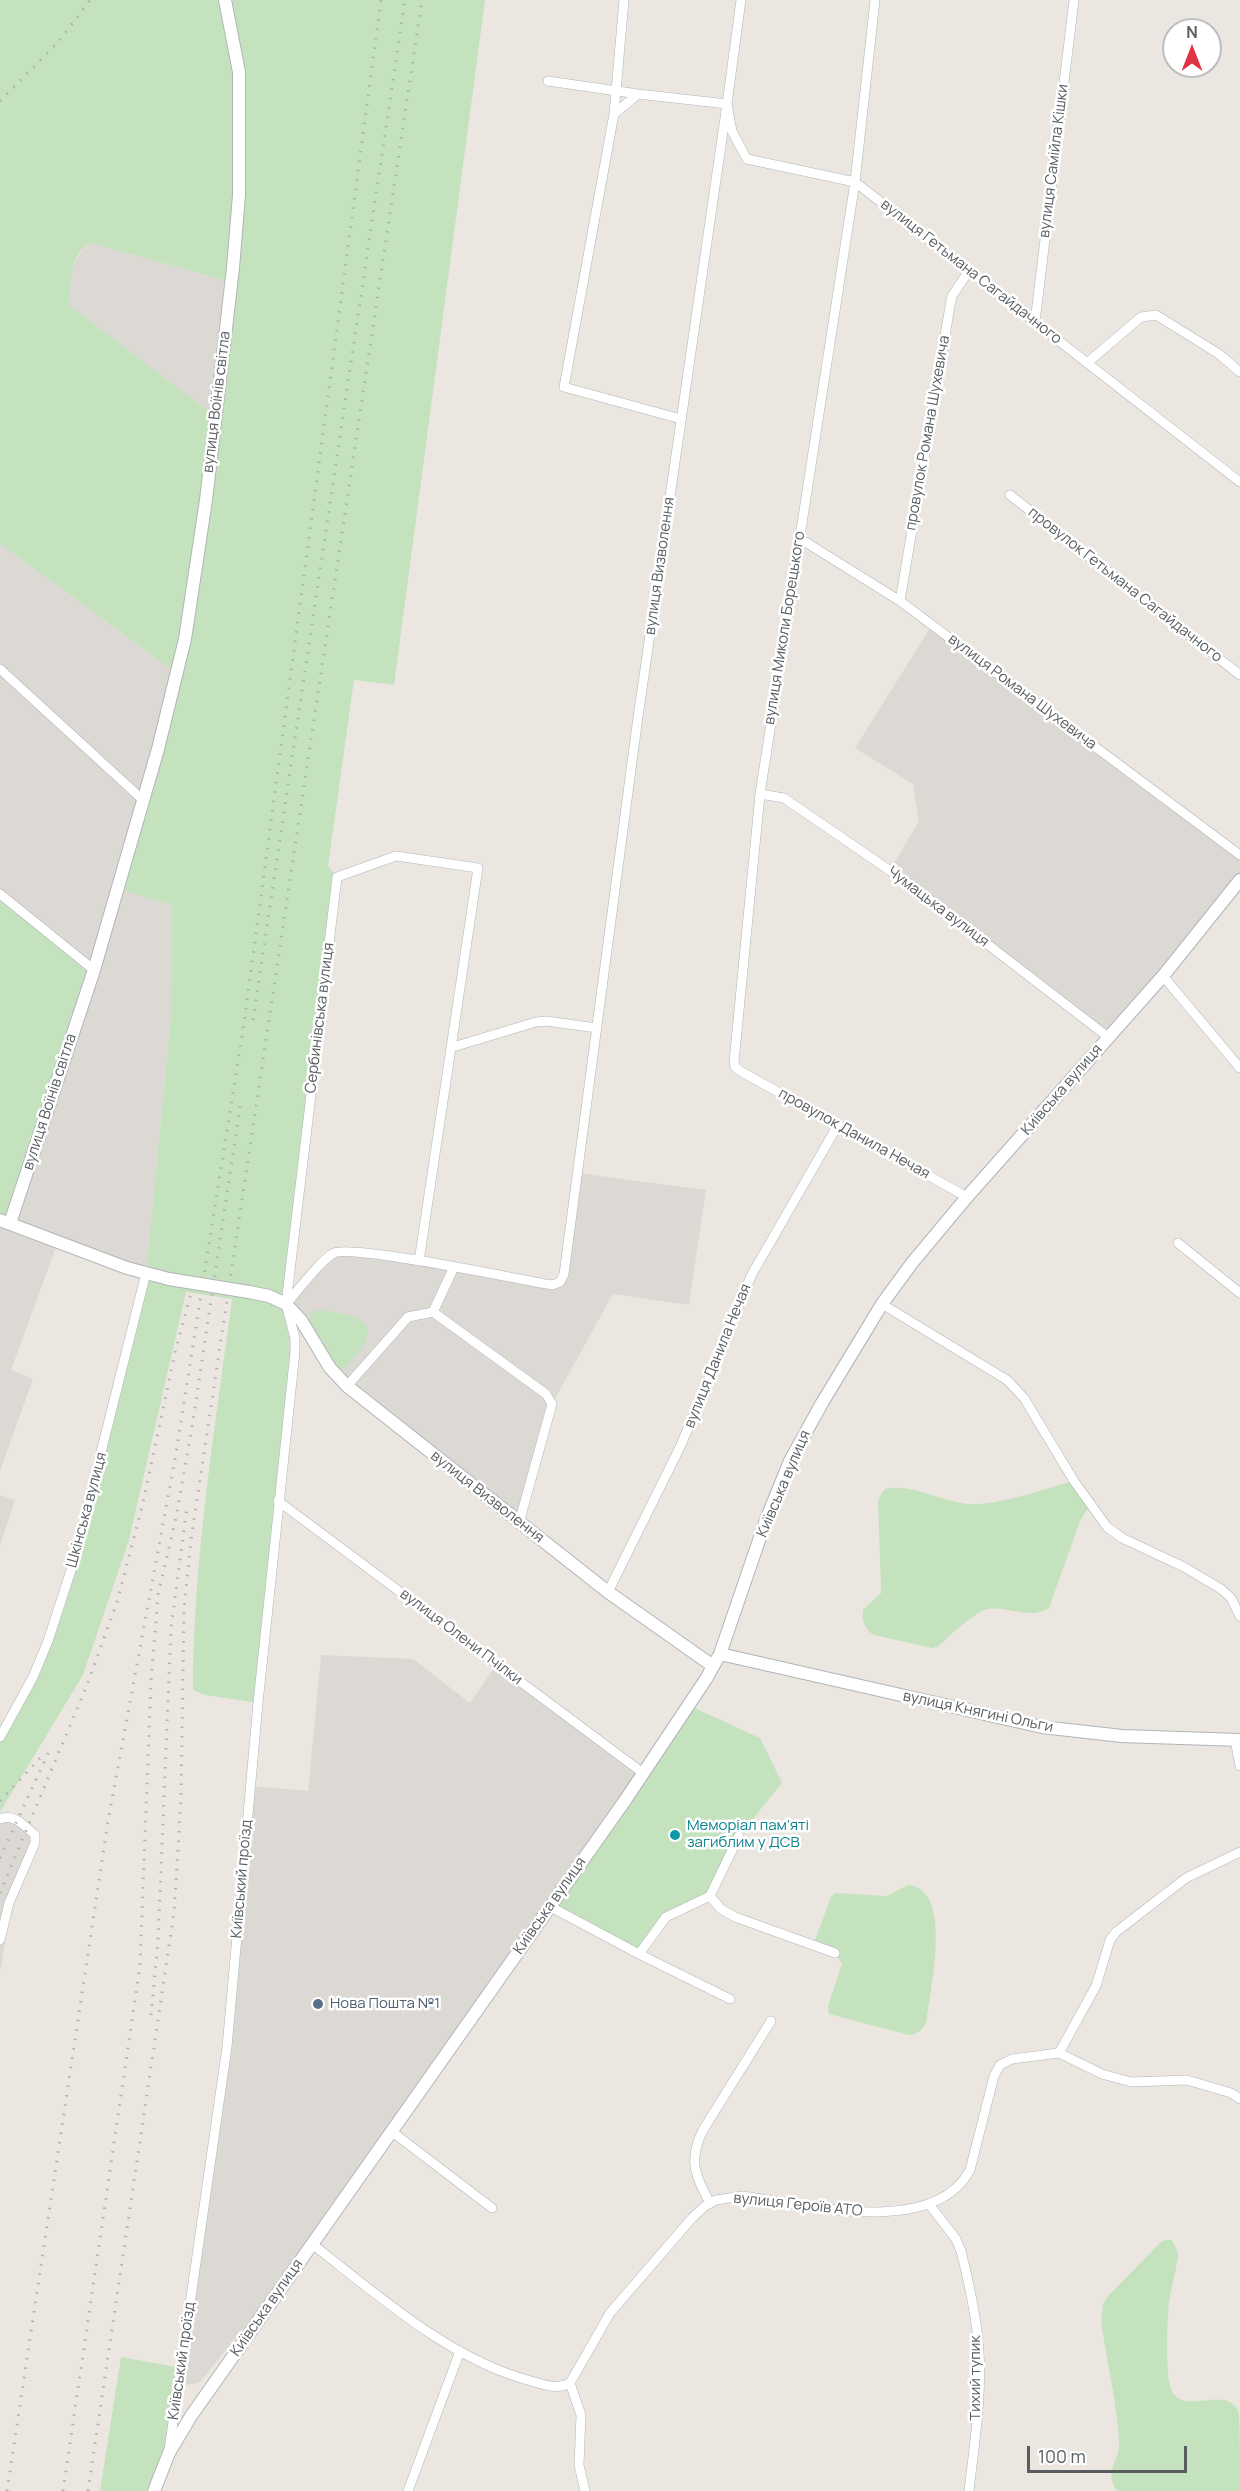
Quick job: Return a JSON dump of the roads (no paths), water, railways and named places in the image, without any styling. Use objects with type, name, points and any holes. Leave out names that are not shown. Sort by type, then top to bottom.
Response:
[{"type":"street","name":"вулиця Воїнів світла","points":[[5,1222],[94,970],[178,674],[185,639],[206,500],[233,268],[239,195],[241,100],[239,72],[225,0]]},
{"type":"street","points":[[624,0],[614,114],[564,387],[681,419]]},
{"type":"street","points":[[741,0],[727,104],[732,131],[747,159],[855,182]]},
{"type":"street","name":"вулиця Миколи Борецького","points":[[742,1072],[735,1067],[734,1062],[760,794],[855,182],[875,0]]},
{"type":"street","name":"вулиця Самійла Кішки","points":[[1035,322],[1074,0]]},
{"type":"street","points":[[548,81],[727,104]]},
{"type":"street","points":[[614,114],[638,94]]},
{"type":"street","name":"вулиця Визволення","points":[[713,1666],[608,1592],[347,1386],[330,1368],[301,1320],[286,1304],[335,1253],[349,1251],[552,1285],[560,1282],[564,1274],[638,717],[727,104]]},
{"type":"street","name":"вулиця Гетьмана Сагайдачного","points":[[855,182],[1240,482]]},
{"type":"street","name":"провулок Романа Шухевича","points":[[900,601],[952,296],[969,271]]},
{"type":"street","points":[[1087,363],[1141,317],[1155,315],[1219,354],[1240,372]]},
{"type":"street","name":"провулок Гетьмана Сагайдачного","points":[[1010,495],[1240,675]]},
{"type":"street","name":"вулиця Романа Шухевича","points":[[799,538],[900,601],[1240,855]]},
{"type":"street","points":[[0,669],[143,800]]},
{"type":"street","name":"Чумацька вулиця","points":[[760,794],[784,798],[899,876],[1108,1037]]},
{"type":"street","name":"Сербинівська вулиця","points":[[286,1304],[337,877],[396,856],[478,868],[453,1047]]},
{"type":"street","name":"Київська вулиця","points":[[154,2491],[169,2453],[191,2416],[643,1773],[713,1666],[720,1654],[766,1520],[790,1461],[882,1304],[912,1263],[967,1197],[1163,976],[1240,880]]},
{"type":"street","points":[[0,894],[94,970]]},
{"type":"street","points":[[1163,976],[1240,1068]]},
{"type":"street","points":[[419,1261],[453,1047],[536,1022],[546,1021],[597,1028]]},
{"type":"street","name":"провулок Данила Нечая","points":[[742,1072],[967,1197]]},
{"type":"street","name":"вулиця Данила Нечая","points":[[608,1592],[681,1445],[752,1274],[838,1125]]},
{"type":"street","points":[[5,1222],[146,1273],[269,1296],[286,1304]]},
{"type":"street","points":[[1178,1243],[1240,1293]]},
{"type":"street","points":[[433,1312],[454,1267]]},
{"type":"street","name":"Шкінська вулиця","points":[[0,1737],[33,1677],[48,1641],[73,1564],[146,1273]]},
{"type":"street","name":"Київський проїзд","points":[[169,2453],[227,2047],[278,1501],[295,1352],[295,1338],[286,1304]]},
{"type":"street","points":[[882,1304],[1007,1380],[1024,1398],[1074,1481],[1107,1527],[1122,1538],[1184,1567],[1213,1584],[1231,1598],[1239,1614]]},
{"type":"street","points":[[347,1386],[408,1317],[433,1312],[546,1394],[552,1404],[519,1522]]},
{"type":"street","name":"вулиця Олени Пчілки","points":[[278,1501],[643,1773]]},
{"type":"street","points":[[1239,1614],[1240,1602]]},
{"type":"street","name":"вулиця Княгині Ольги","points":[[720,1654],[1042,1727],[1122,1736],[1238,1740]]},
{"type":"street","points":[[1238,1740],[1240,1766]]},
{"type":"street","points":[[0,1818],[13,1817],[35,1835],[35,1843],[9,1903],[0,1940]]},
{"type":"street","points":[[639,1954],[666,1917],[710,1896],[739,1836]]},
{"type":"street","points":[[1240,1852],[1186,1878],[1116,1932],[1110,1940],[1096,1986],[1059,2053],[1102,2074],[1131,2082],[1187,2080],[1231,2093],[1240,2099]]},
{"type":"street","points":[[710,1896],[721,1909],[735,1917],[835,1953]]},
{"type":"street","points":[[549,1906],[729,1999]]},
{"type":"street","points":[[710,2203],[696,2175],[694,2159],[697,2144],[703,2130],[771,2021]]},
{"type":"street","name":"вулиця Героїв АТО","points":[[570,2383],[598,2331],[620,2300],[692,2218],[710,2203],[727,2197],[743,2196],[845,2210],[891,2212],[929,2204],[951,2193],[965,2179],[970,2170],[993,2076],[1000,2065],[1012,2059],[1059,2053]]},
{"type":"street","points":[[391,2131],[492,2208]]},
{"type":"street","name":"Тихий тупик","points":[[929,2204],[956,2239],[961,2251],[977,2333],[979,2370],[977,2428],[969,2491]]},
{"type":"street","points":[[312,2244],[401,2313],[460,2351],[502,2374],[549,2386],[564,2386],[570,2383],[581,2415],[579,2465],[585,2491]]},
{"type":"street","points":[[408,2491],[460,2351]]},
{"type":"railway","points":[[0,101],[60,40],[90,0]]},
{"type":"railway","points":[[7,2491],[108,1821],[175,1459],[244,1023],[381,0]]},
{"type":"railway","points":[[253,1020],[405,0]]},
{"type":"railway","points":[[88,2491],[174,1912],[181,1801],[184,1609],[191,1540],[422,0]]},
{"type":"railway","points":[[63,2491],[140,1966],[151,1681],[158,1595],[176,1518],[193,1421],[241,1100]]},
{"type":"railway","points":[[0,1893],[87,1685],[117,1602],[143,1503],[176,1348],[197,1272]]},
{"type":"railway","points":[[151,2015],[158,1942],[171,1628],[187,1507]]},
{"type":"railway","points":[[0,1858],[51,1747]]},
{"type":"railway","points":[[0,1801],[41,1757]]},
{"type":"place","name":"Меморіал пам'яті загиблим у ДСВ","points":[[675,1835]]},
{"type":"place","name":"Нова Пошта №1","points":[[318,2004]]}]
